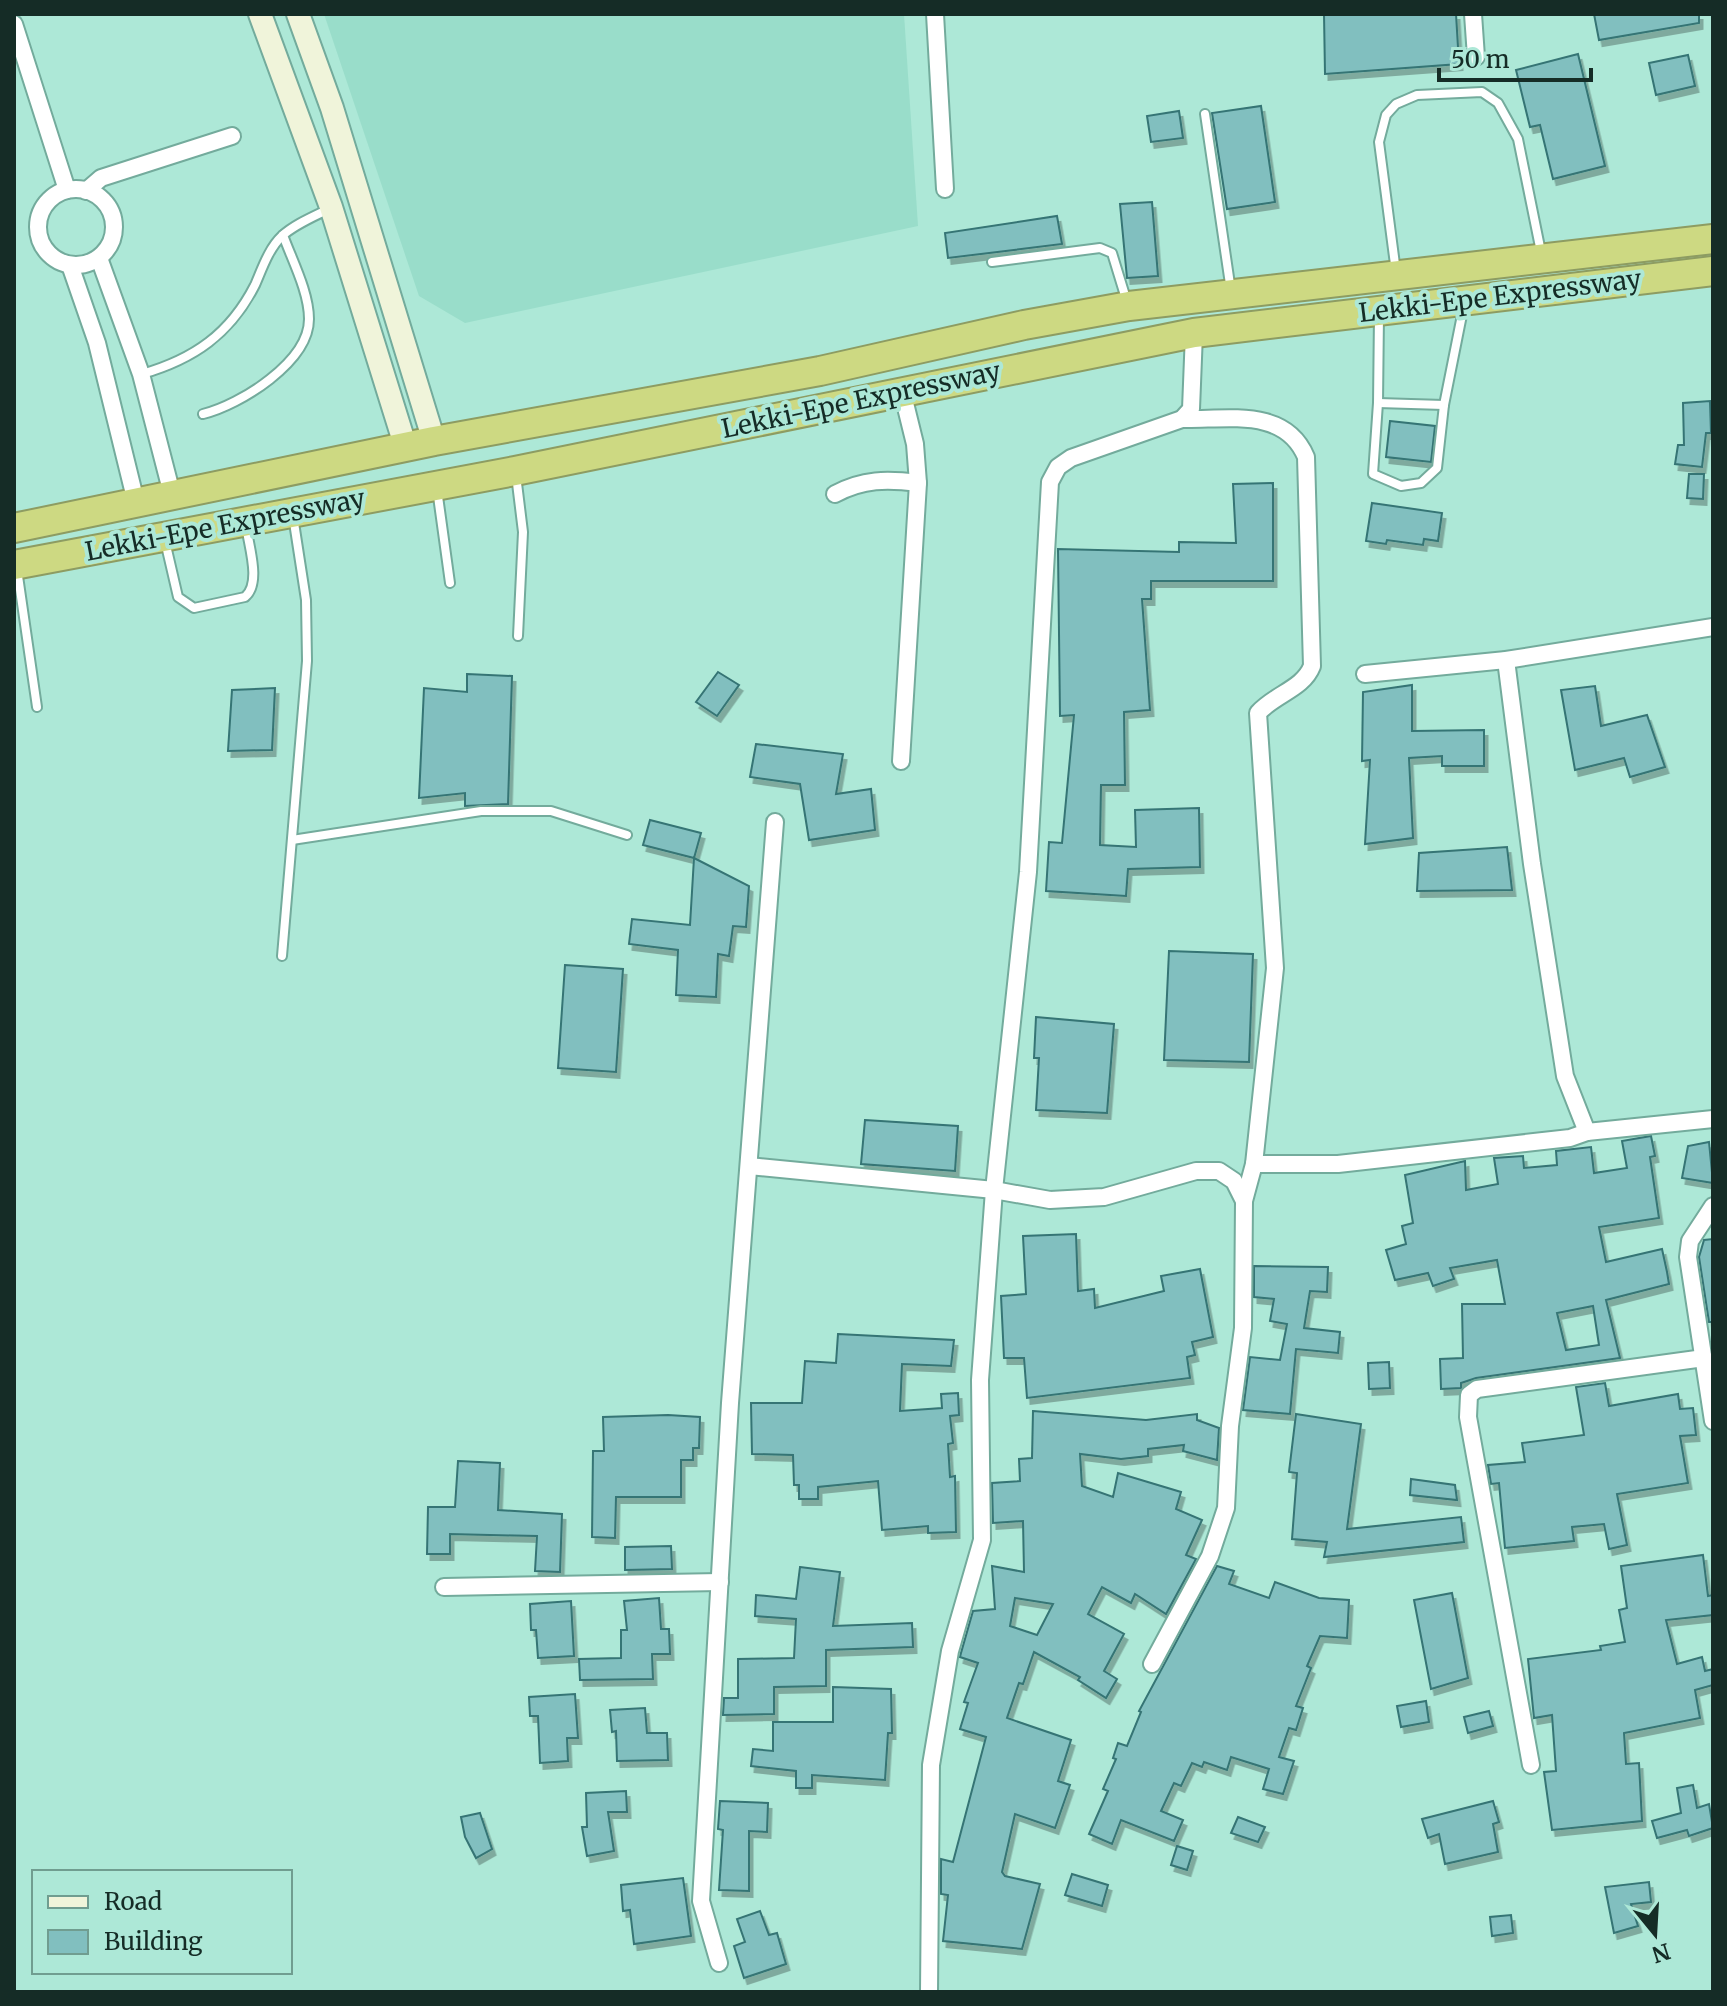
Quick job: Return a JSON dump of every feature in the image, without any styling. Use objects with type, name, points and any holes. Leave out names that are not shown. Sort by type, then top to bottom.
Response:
[{"type":"highway","name":"Lekki-Epe Expressway","points":[[14,528],[434,441],[820,371],[1024,325],[1129,306],[1713,239]]},
{"type":"highway","name":"Lekki-Epe Expressway","points":[[15,564],[515,471],[1194,333],[1713,271]]},
{"type":"street","points":[[260,14],[331,207],[406,448]]},
{"type":"street","points":[[298,14],[332,108],[434,441]]},
{"type":"street","points":[[935,14],[945,189]]},
{"type":"street","points":[[1473,14],[1476,57]]},
{"type":"street","points":[[14,24],[67,190]]},
{"type":"street","points":[[86,191],[101,178],[232,136]]},
{"type":"street","points":[[67,190],[86,191],[103,200],[114,224],[108,248],[99,258],[70,265],[47,253],[38,229],[45,204],[67,190]]},
{"type":"street","points":[[99,258],[141,374],[172,494]]},
{"type":"street","points":[[70,265],[97,343],[136,502]]},
{"type":"street","points":[[1182,419],[1191,409],[1194,333]]},
{"type":"street","points":[[383,370],[411,362]]},
{"type":"street","points":[[901,761],[918,483],[915,444],[902,391]]},
{"type":"street","points":[[929,1992],[931,1765],[950,1651],[982,1540],[980,1380],[994,1190],[1028,872],[1050,482],[1058,467],[1071,458],[1182,419],[1263,421],[1281,426],[1297,438],[1306,457],[1312,666],[1307,679],[1267,703],[1258,713],[1275,968],[1254,1164],[1244,1201],[1243,1328],[1227,1451],[1226,1508],[1210,1556],[1152,1664]]},
{"type":"street","points":[[835,494],[854,484],[885,479],[918,483]]},
{"type":"street","points":[[1365,674],[1506,660],[1713,627]]},
{"type":"street","points":[[1506,660],[1532,864],[1565,1076],[1587,1132]]},
{"type":"street","points":[[719,1963],[701,1901],[720,1582],[775,822]]},
{"type":"street","points":[[1254,1164],[1338,1164],[1713,1119]]},
{"type":"street","points":[[749,1166],[994,1190],[1050,1200],[1104,1197],[1196,1171],[1219,1171],[1234,1181],[1244,1201]]},
{"type":"street","points":[[1713,1206],[1690,1241],[1688,1257],[1713,1421]]},
{"type":"street","points":[[1531,1765],[1468,1417],[1469,1395],[1477,1389],[1704,1358]]},
{"type":"street","points":[[444,1587],[720,1582]]},
{"type":"lane","points":[[1396,273],[1379,142],[1381,126],[1396,104],[1417,95],[1482,92],[1498,103],[1518,139],[1542,257]]},
{"type":"lane","points":[[1205,114],[1231,293]]},
{"type":"lane","points":[[141,374],[172,365],[218,337],[249,295],[283,235],[331,207]]},
{"type":"lane","points":[[203,414],[226,408],[258,390],[272,378],[308,331],[307,303],[283,235]]},
{"type":"lane","points":[[992,262],[1100,248],[1112,253],[1129,306]]},
{"type":"lane","points":[[1379,310],[1378,403],[1373,474],[1401,486],[1421,483],[1434,473],[1465,300]]},
{"type":"lane","points":[[1378,403],[1444,405]]},
{"type":"lane","points":[[515,471],[523,532],[518,636]]},
{"type":"lane","points":[[436,484],[450,583]]},
{"type":"lane","points":[[282,956],[307,661],[306,600],[292,511]]},
{"type":"lane","points":[[163,536],[178,597],[194,608],[245,597],[250,593],[253,583],[245,520]]},
{"type":"lane","points":[[15,564],[37,707]]},
{"type":"lane","points":[[292,840],[481,811],[551,811],[627,835]]},
{"type":"shaded area","points":[[324,14],[904,14],[918,226],[465,323],[419,296]]},
{"type":"building","points":[[1324,14],[1456,14],[1459,64],[1325,74]]},
{"type":"building","points":[[1594,14],[1699,14],[1699,23],[1599,40]]},
{"type":"building","points":[[1578,54],[1605,166],[1553,179],[1540,125],[1530,127],[1516,70]]},
{"type":"building","points":[[1688,55],[1695,86],[1656,95],[1649,63]]},
{"type":"building","points":[[1261,106],[1275,202],[1227,209],[1212,113]]},
{"type":"building","points":[[1179,111],[1183,138],[1151,142],[1147,116]]},
{"type":"building","points":[[1152,202],[1158,276],[1127,278],[1120,204]]},
{"type":"building","points":[[1057,216],[1062,244],[948,258],[945,233]]},
{"type":"building","points":[[1710,401],[1711,433],[1706,433],[1702,467],[1675,464],[1678,445],[1684,445],[1683,403]]},
{"type":"building","points":[[1390,421],[1435,426],[1431,462],[1386,457]]},
{"type":"building","points":[[1689,474],[1704,474],[1703,499],[1687,498]]},
{"type":"building","points":[[1273,483],[1273,581],[1151,581],[1151,599],[1142,599],[1150,710],[1124,712],[1125,785],[1101,785],[1100,845],[1136,847],[1135,810],[1199,808],[1200,867],[1128,869],[1126,896],[1046,891],[1049,842],[1062,843],[1074,715],[1060,716],[1058,549],[1179,552],[1179,542],[1236,543],[1233,484]]},
{"type":"building","points":[[1372,503],[1442,513],[1438,541],[1424,539],[1423,545],[1387,540],[1386,544],[1366,541]]},
{"type":"building","points":[[718,672],[739,685],[717,716],[696,702]]},
{"type":"building","points":[[467,674],[512,676],[508,804],[465,806],[465,793],[419,798],[424,688],[467,692]]},
{"type":"building","points":[[1412,685],[1412,731],[1484,730],[1484,766],[1442,766],[1442,756],[1409,758],[1413,838],[1365,844],[1370,760],[1362,761],[1363,692]]},
{"type":"building","points":[[1595,686],[1601,726],[1647,715],[1665,767],[1630,777],[1624,758],[1575,770],[1561,690]]},
{"type":"building","points":[[275,688],[272,750],[228,751],[232,690]]},
{"type":"building","points":[[756,744],[843,754],[836,794],[871,789],[875,830],[809,840],[800,784],[750,777]]},
{"type":"building","points":[[650,820],[701,833],[694,858],[643,845]]},
{"type":"building","points":[[1507,847],[1512,890],[1417,891],[1419,853]]},
{"type":"building","points":[[694,858],[749,886],[746,927],[733,926],[729,956],[718,954],[716,997],[676,995],[678,950],[629,944],[632,919],[690,925]]},
{"type":"building","points":[[1169,951],[1253,954],[1249,1062],[1164,1060]]},
{"type":"building","points":[[565,965],[623,969],[616,1072],[558,1068]]},
{"type":"building","points":[[1036,1017],[1114,1024],[1107,1113],[1036,1110],[1039,1058],[1034,1058]]},
{"type":"building","points":[[865,1120],[958,1126],[955,1171],[861,1164]]},
{"type":"building","points":[[1651,1136],[1655,1156],[1650,1157],[1659,1218],[1599,1227],[1606,1262],[1662,1249],[1669,1284],[1606,1300],[1620,1358],[1476,1378],[1461,1383],[1461,1388],[1441,1389],[1440,1359],[1463,1358],[1462,1304],[1505,1304],[1497,1260],[1450,1268],[1454,1279],[1433,1286],[1428,1273],[1395,1280],[1386,1250],[1406,1244],[1402,1226],[1413,1223],[1405,1175],[1465,1161],[1466,1190],[1498,1184],[1494,1158],[1523,1156],[1524,1168],[1557,1165],[1556,1151],[1591,1147],[1594,1173],[1627,1168],[1622,1141]],"holes":[[[1593,1306],[1599,1345],[1566,1350],[1557,1313]]]},
{"type":"building","points":[[1709,1142],[1713,1183],[1682,1178],[1688,1146]]},
{"type":"building","points":[[1076,1234],[1078,1291],[1094,1289],[1095,1308],[1164,1291],[1161,1276],[1200,1269],[1213,1337],[1192,1342],[1195,1355],[1187,1357],[1190,1378],[1027,1398],[1024,1358],[1004,1358],[1001,1296],[1026,1294],[1023,1236]]},
{"type":"building","points":[[1713,1239],[1713,1322],[1709,1322],[1699,1257],[1704,1240]]},
{"type":"building","points":[[1254,1266],[1328,1267],[1327,1292],[1310,1291],[1304,1328],[1340,1332],[1338,1353],[1296,1349],[1290,1414],[1243,1410],[1250,1357],[1280,1360],[1287,1324],[1270,1321],[1274,1299],[1254,1297]]},
{"type":"building","points":[[838,1334],[954,1340],[951,1366],[902,1364],[900,1411],[942,1408],[941,1394],[958,1393],[959,1415],[950,1416],[953,1443],[948,1444],[950,1477],[955,1476],[956,1532],[928,1533],[928,1526],[882,1530],[878,1481],[818,1487],[818,1499],[799,1499],[799,1485],[794,1485],[793,1455],[752,1454],[751,1403],[802,1403],[805,1361],[836,1363]]},
{"type":"building","points":[[1389,1362],[1390,1388],[1369,1389],[1368,1363]]},
{"type":"building","points":[[1605,1383],[1609,1406],[1678,1394],[1680,1409],[1693,1408],[1696,1435],[1680,1436],[1688,1483],[1617,1494],[1627,1545],[1609,1549],[1604,1524],[1572,1527],[1574,1541],[1505,1548],[1499,1483],[1491,1484],[1488,1465],[1525,1462],[1522,1443],[1584,1435],[1576,1387]]},
{"type":"building","points":[[1033,1411],[1146,1420],[1197,1414],[1197,1420],[1219,1428],[1217,1460],[1183,1451],[1184,1445],[1148,1449],[1148,1456],[1121,1459],[1080,1454],[1082,1486],[1113,1497],[1118,1473],[1181,1492],[1176,1509],[1202,1520],[1186,1555],[1196,1559],[1166,1614],[1135,1594],[1131,1603],[1102,1587],[1088,1614],[1124,1634],[1104,1671],[1117,1679],[1106,1698],[1078,1680],[1080,1677],[1034,1652],[1007,1718],[1071,1740],[1058,1781],[1070,1785],[1055,1828],[1015,1814],[1002,1872],[1005,1876],[1040,1884],[1022,1949],[943,1941],[948,1895],[941,1894],[941,1859],[953,1862],[986,1737],[960,1729],[968,1703],[964,1702],[978,1663],[960,1657],[973,1611],[995,1609],[992,1566],[1024,1572],[1023,1521],[993,1523],[992,1483],[1020,1481],[1019,1459],[1032,1458]],"holes":[[[1015,1598],[1053,1604],[1037,1635],[1010,1626]]]},
{"type":"building","points":[[1296,1414],[1361,1424],[1347,1529],[1461,1517],[1464,1542],[1324,1557],[1327,1542],[1292,1539],[1297,1473],[1289,1472]]},
{"type":"building","points":[[603,1417],[700,1417],[699,1448],[693,1448],[693,1460],[681,1460],[681,1497],[616,1497],[615,1538],[592,1537],[593,1451],[604,1451]]},
{"type":"building","points":[[458,1461],[500,1463],[498,1510],[562,1514],[560,1572],[535,1571],[537,1536],[450,1534],[450,1554],[427,1554],[428,1507],[455,1507]]},
{"type":"building","points":[[1411,1479],[1455,1485],[1457,1500],[1410,1495]]},
{"type":"building","points":[[671,1546],[672,1569],[625,1570],[625,1547]]},
{"type":"building","points":[[1703,1555],[1708,1596],[1713,1595],[1713,1615],[1666,1620],[1677,1664],[1702,1657],[1705,1671],[1713,1669],[1713,1685],[1695,1690],[1700,1718],[1624,1733],[1626,1764],[1639,1763],[1642,1821],[1552,1830],[1544,1772],[1556,1771],[1552,1715],[1534,1718],[1528,1659],[1601,1650],[1600,1646],[1625,1642],[1619,1610],[1627,1608],[1621,1566]]},
{"type":"building","points":[[1217,1566],[1234,1571],[1229,1584],[1269,1598],[1275,1582],[1319,1598],[1349,1600],[1347,1638],[1320,1636],[1307,1666],[1311,1668],[1296,1706],[1303,1708],[1296,1730],[1289,1728],[1279,1757],[1294,1761],[1283,1794],[1263,1789],[1269,1769],[1231,1757],[1227,1770],[1204,1762],[1202,1767],[1192,1763],[1181,1786],[1174,1783],[1161,1811],[1183,1820],[1174,1841],[1121,1820],[1112,1844],[1089,1834],[1108,1791],[1103,1789],[1116,1759],[1113,1758],[1118,1743],[1127,1746],[1139,1711]]},
{"type":"building","points":[[800,1567],[840,1572],[833,1626],[912,1623],[913,1647],[826,1650],[826,1686],[774,1687],[774,1714],[723,1715],[724,1698],[738,1698],[738,1659],[794,1658],[796,1619],[755,1616],[756,1595],[796,1599]]},
{"type":"building","points":[[1452,1593],[1468,1678],[1431,1689],[1414,1600]]},
{"type":"building","points":[[659,1598],[661,1629],[669,1629],[670,1654],[652,1654],[653,1679],[580,1680],[579,1659],[621,1658],[621,1630],[627,1630],[624,1601]]},
{"type":"building","points":[[571,1601],[574,1656],[538,1658],[536,1630],[531,1630],[530,1604]]},
{"type":"building","points":[[833,1687],[891,1689],[892,1733],[888,1733],[885,1780],[812,1775],[812,1788],[796,1788],[796,1771],[751,1766],[753,1749],[773,1751],[773,1722],[833,1722]]},
{"type":"building","points":[[575,1694],[578,1738],[567,1738],[568,1761],[540,1763],[538,1716],[530,1716],[529,1697]]},
{"type":"building","points":[[1426,1701],[1429,1722],[1401,1727],[1397,1706]]},
{"type":"building","points":[[645,1708],[647,1733],[667,1733],[668,1760],[617,1761],[616,1731],[612,1732],[610,1710]]},
{"type":"building","points":[[1489,1711],[1493,1726],[1468,1733],[1464,1717]]},
{"type":"building","points":[[1693,1785],[1697,1808],[1709,1804],[1713,1828],[1689,1836],[1687,1830],[1657,1838],[1652,1821],[1681,1813],[1677,1788]]},
{"type":"building","points":[[626,1791],[627,1812],[608,1812],[614,1851],[587,1856],[582,1827],[587,1827],[586,1793]]},
{"type":"building","points":[[720,1801],[768,1803],[767,1832],[749,1831],[749,1891],[719,1890],[723,1830],[718,1829]]},
{"type":"building","points":[[1493,1801],[1499,1822],[1493,1824],[1498,1852],[1445,1864],[1439,1834],[1428,1838],[1422,1819]]},
{"type":"building","points":[[480,1813],[492,1849],[476,1858],[465,1837],[461,1817]]},
{"type":"building","points":[[1238,1817],[1265,1827],[1258,1842],[1231,1833]]},
{"type":"building","points":[[1177,1846],[1193,1851],[1187,1870],[1171,1865]]},
{"type":"building","points":[[1072,1874],[1108,1885],[1102,1906],[1065,1895]]},
{"type":"building","points":[[683,1878],[691,1936],[634,1944],[630,1910],[623,1911],[621,1885]]},
{"type":"building","points":[[1649,1882],[1651,1902],[1631,1904],[1638,1926],[1614,1933],[1605,1887]]},
{"type":"building","points":[[760,1911],[769,1935],[777,1933],[786,1964],[744,1978],[734,1946],[745,1942],[737,1919]]},
{"type":"building","points":[[1511,1915],[1513,1933],[1492,1936],[1490,1917]]}]
